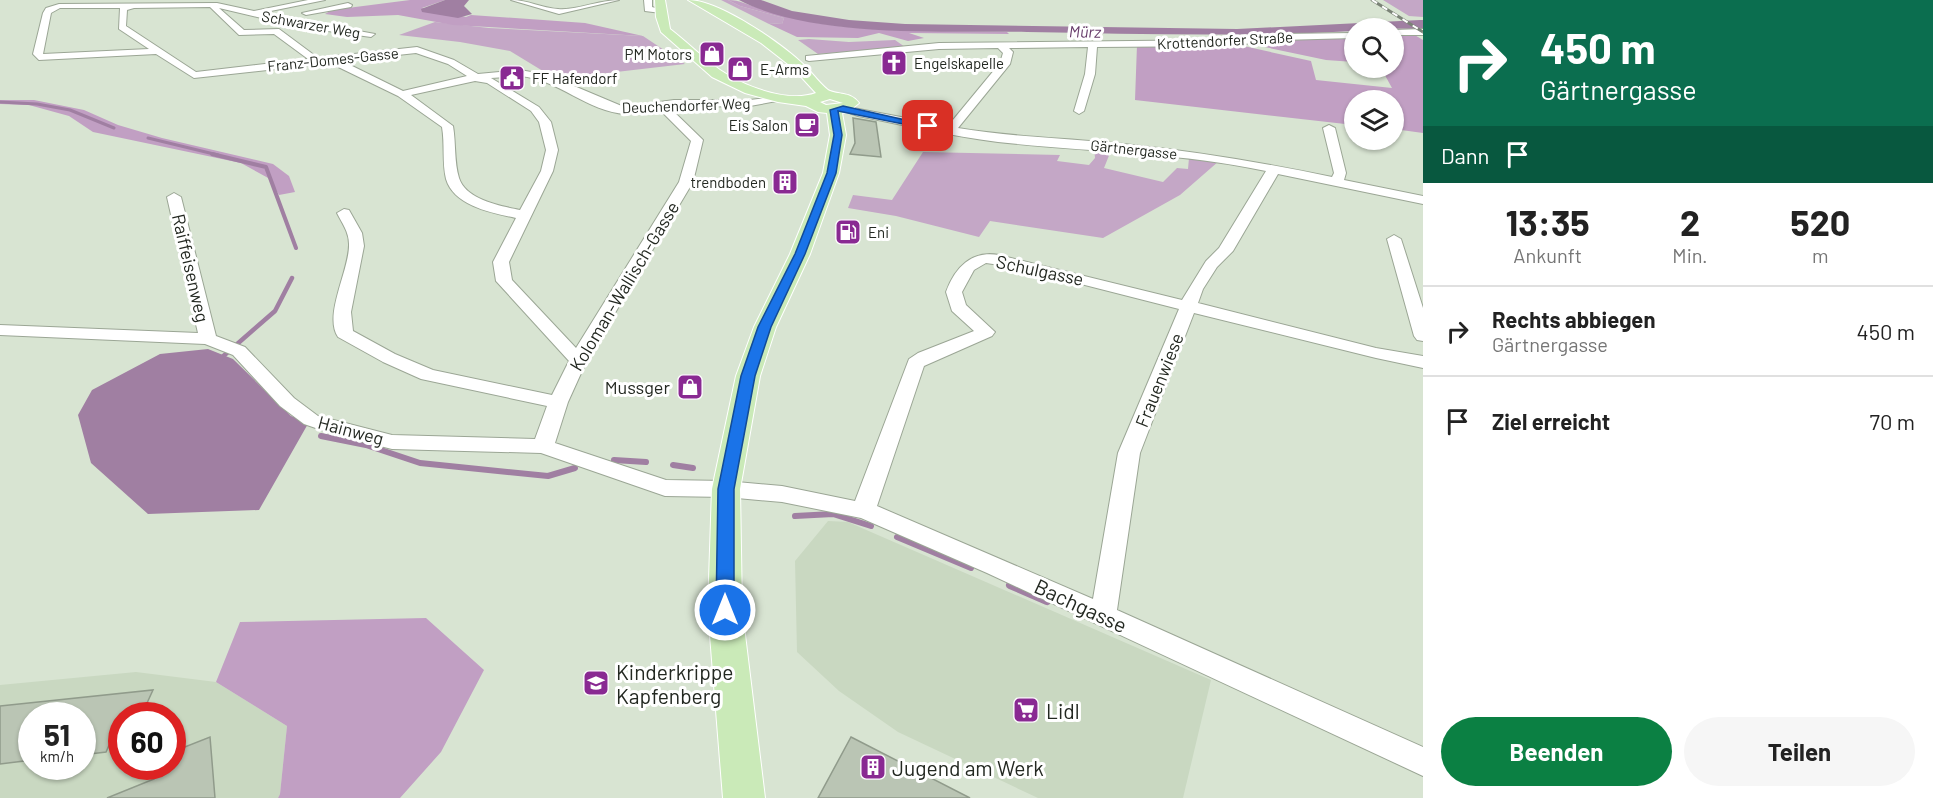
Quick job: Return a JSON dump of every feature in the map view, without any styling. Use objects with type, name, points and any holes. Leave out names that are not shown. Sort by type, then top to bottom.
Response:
[{"type":"main road","points":[[693,0],[770,42],[793,59],[834,105],[838,135],[831,173],[800,254],[765,327],[748,376],[726,489],[725,610],[744,798]]},
{"type":"main road","points":[[711,0],[774,34],[809,58],[819,73],[818,80],[815,82]]},
{"type":"main road","points":[[660,6],[665,30],[717,74],[750,90],[776,97],[810,102],[816,107],[834,105]]},
{"type":"street","points":[[154,0],[123,9],[122,27],[159,51]]},
{"type":"street","points":[[258,2],[267,0]]},
{"type":"street","points":[[248,13],[321,0]]},
{"type":"street","points":[[276,18],[348,5],[334,0]]},
{"type":"street","points":[[517,0],[515,0],[559,12],[608,3]]},
{"type":"street","points":[[648,0],[648,9],[660,6]]},
{"type":"street","points":[[159,51],[39,57],[41,37],[49,10],[71,6],[248,3]]},
{"type":"street","points":[[216,4],[225,19],[242,33],[276,31],[316,61]]},
{"type":"street","name":"Schwarzer Weg","points":[[216,4],[248,13],[371,34]]},
{"type":"street","points":[[1404,33],[1423,33]]},
{"type":"street","name":"Krottendorfer Straße","points":[[809,58],[939,46],[1224,43],[1281,37],[1344,35]]},
{"type":"street","points":[[1079,111],[1090,74],[1093,44]]},
{"type":"street","points":[[950,130],[1005,64],[1008,52],[1001,46]]},
{"type":"street","name":"Franz-Domes-Gasse","points":[[159,51],[194,75],[417,50],[451,62],[472,75],[490,81],[535,109],[545,122],[552,150],[547,171],[501,261],[504,281],[578,360]]},
{"type":"street","points":[[331,59],[398,92],[447,126],[451,145],[452,180],[465,195],[491,208],[523,215]]},
{"type":"street","name":"Deuchendorfer Weg","points":[[472,75],[522,72],[562,85],[620,110],[708,102],[758,103],[776,97]]},
{"type":"street","points":[[398,92],[472,75]]},
{"type":"street","name":"Koloman-Wallisch-Gasse","points":[[543,446],[558,402],[578,360],[686,182],[697,140],[661,105]]},
{"type":"street","name":"Gärtnergasse","points":[[834,105],[950,130],[1002,138],[1175,153],[1274,169],[1423,200]]},
{"type":"street","points":[[1329,128],[1340,173],[1337,182]]},
{"type":"street","name":"Frauenwiese","points":[[1103,614],[1129,453],[1195,289],[1211,264],[1225,251],[1274,169]]},
{"type":"street","name":"Raiffeisenweg","points":[[174,197],[208,339]]},
{"type":"street","points":[[344,213],[355,233],[357,246],[343,312],[344,333],[388,358],[428,375],[558,402]]},
{"type":"street","points":[[1394,239],[1423,336]]},
{"type":"street","name":"Schulgasse","points":[[866,512],[865,504],[916,363],[924,357],[986,332],[958,307],[954,292],[972,262],[981,258],[994,259],[1189,305],[1376,353],[1423,362]]},
{"type":"street","name":"Hainweg","points":[[0,330],[208,339],[235,349],[310,420],[343,430],[392,442],[543,446],[665,488],[726,489]]},
{"type":"street","name":"Bachgasse","points":[[726,489],[782,494],[866,512],[976,557],[1103,614],[1423,762]]},
{"type":"shaded area","points":[[410,0],[445,0],[422,8],[466,17],[471,15],[585,23],[643,36],[453,25],[398,15],[347,17],[325,14],[332,10]]},
{"type":"shaded area","points":[[721,0],[728,0],[740,6],[784,18],[782,24],[767,23]]},
{"type":"shaded area","points":[[728,0],[803,20],[841,26],[912,31],[1007,32],[1009,34],[909,33],[924,38],[908,41],[879,33],[858,38],[797,37],[767,23],[782,24],[784,18],[740,6]]},
{"type":"shaded area","points":[[1383,0],[1423,0],[1423,17],[1409,16]]},
{"type":"shaded area","points":[[435,22],[489,28],[643,36],[685,64],[556,79],[510,51],[399,35]]},
{"type":"shaded area","points":[[1404,34],[1413,34],[1423,40],[1423,133],[1404,130],[1404,90],[1344,90],[1344,124],[1135,100],[1137,45],[1239,45],[1311,61],[1316,80],[1392,88],[1386,78],[1404,78]]},
{"type":"shaded area","points":[[1344,38],[1344,61],[1326,60],[1255,45],[1259,42]]},
{"type":"shaded area","points":[[798,40],[849,42],[895,40],[905,47],[818,54]]},
{"type":"shaded area","points":[[0,100],[34,100],[84,110],[118,125],[162,138],[273,164],[289,176],[295,192],[279,195],[270,179],[241,163],[93,132],[69,116],[29,105],[0,104]]},
{"type":"shaded area","points":[[1094,146],[1112,148],[1104,168],[1163,182],[1177,168],[1188,169],[1189,158],[1219,161],[1180,195],[1103,238],[990,221],[979,237],[896,216],[848,208],[853,195],[892,200],[923,152],[1060,155],[1057,161],[1089,165],[1095,158]]},
{"type":"shaded area","points":[[828,521],[848,522],[1211,680],[1183,798],[1038,798],[898,732],[839,691],[797,652],[795,561]]},
{"type":"shaded area","points":[[426,618],[484,670],[441,752],[400,798],[278,798],[287,726],[216,682],[240,622]]},
{"type":"shaded area","points":[[136,672],[216,682],[287,726],[278,798],[0,798],[0,685]]},
{"type":"water","points":[[445,0],[469,0],[464,6],[472,14],[458,18],[422,12],[421,9]]},
{"type":"water","name":"Mürz","points":[[739,0],[761,0],[792,11],[849,20],[905,24],[1237,29],[1344,24],[1344,31],[1150,34],[880,30],[804,21],[770,12]]},
{"type":"water","name":"Mürz","points":[[1423,20],[1423,29],[1404,29],[1404,21]]},
{"type":"water","points":[[208,349],[233,359],[291,416],[309,422],[259,510],[148,514],[91,463],[78,415],[92,390],[160,354]]},
{"type":"building","points":[[853,118],[876,122],[881,157],[850,154],[855,143]]},
{"type":"building","points":[[153,690],[147,702],[108,702],[108,748],[106,752],[96,753],[96,702],[38,702]]},
{"type":"building","points":[[18,704],[18,762],[0,764],[0,706]]},
{"type":"building","points":[[210,737],[215,798],[107,798],[152,780],[186,780],[186,746]]},
{"type":"building","name":"Jugend am Werk","points":[[851,737],[970,798],[818,798]]},
{"type":"waterway","points":[[0,102],[37,104],[70,110],[114,128]]},
{"type":"waterway","points":[[148,138],[218,155]]},
{"type":"waterway","points":[[212,154],[266,167],[296,248]]},
{"type":"waterway","points":[[220,359],[275,311],[292,278]]},
{"type":"waterway","points":[[321,436],[366,445],[420,463],[548,476],[575,468]]},
{"type":"waterway","points":[[614,460],[646,462]]},
{"type":"waterway","points":[[673,465],[693,468]]},
{"type":"waterway","points":[[795,516],[833,514],[871,526]]},
{"type":"waterway","points":[[897,537],[971,568]]},
{"type":"waterway","points":[[1010,585],[1047,601]]},
{"type":"railway","points":[[1372,0],[1423,32]]},
{"type":"place","name":"PM Motors","points":[[712,54]]},
{"type":"place","name":"Engelskapelle","points":[[894,63]]},
{"type":"place","name":"E-Arms","points":[[740,69]]},
{"type":"place","name":"FF Hafendorf","points":[[512,78]]},
{"type":"place","name":"Eis Salon","points":[[807,125]]},
{"type":"place","name":"trendboden","points":[[785,182]]},
{"type":"place","name":"Eni","points":[[848,232]]},
{"type":"place","name":"Mussger","points":[[690,387]]},
{"type":"place","name":"Kinderkrippe Kapfenberg","points":[[596,683]]},
{"type":"place","name":"Lidl","points":[[1026,710]]},
{"type":"place","name":"Jugend am Werk","points":[[873,767]]},
{"type":"route","points":[[725,610],[726,489],[748,376],[765,327],[800,254],[831,173],[838,135],[834,110],[843,109],[928,126]]}]
